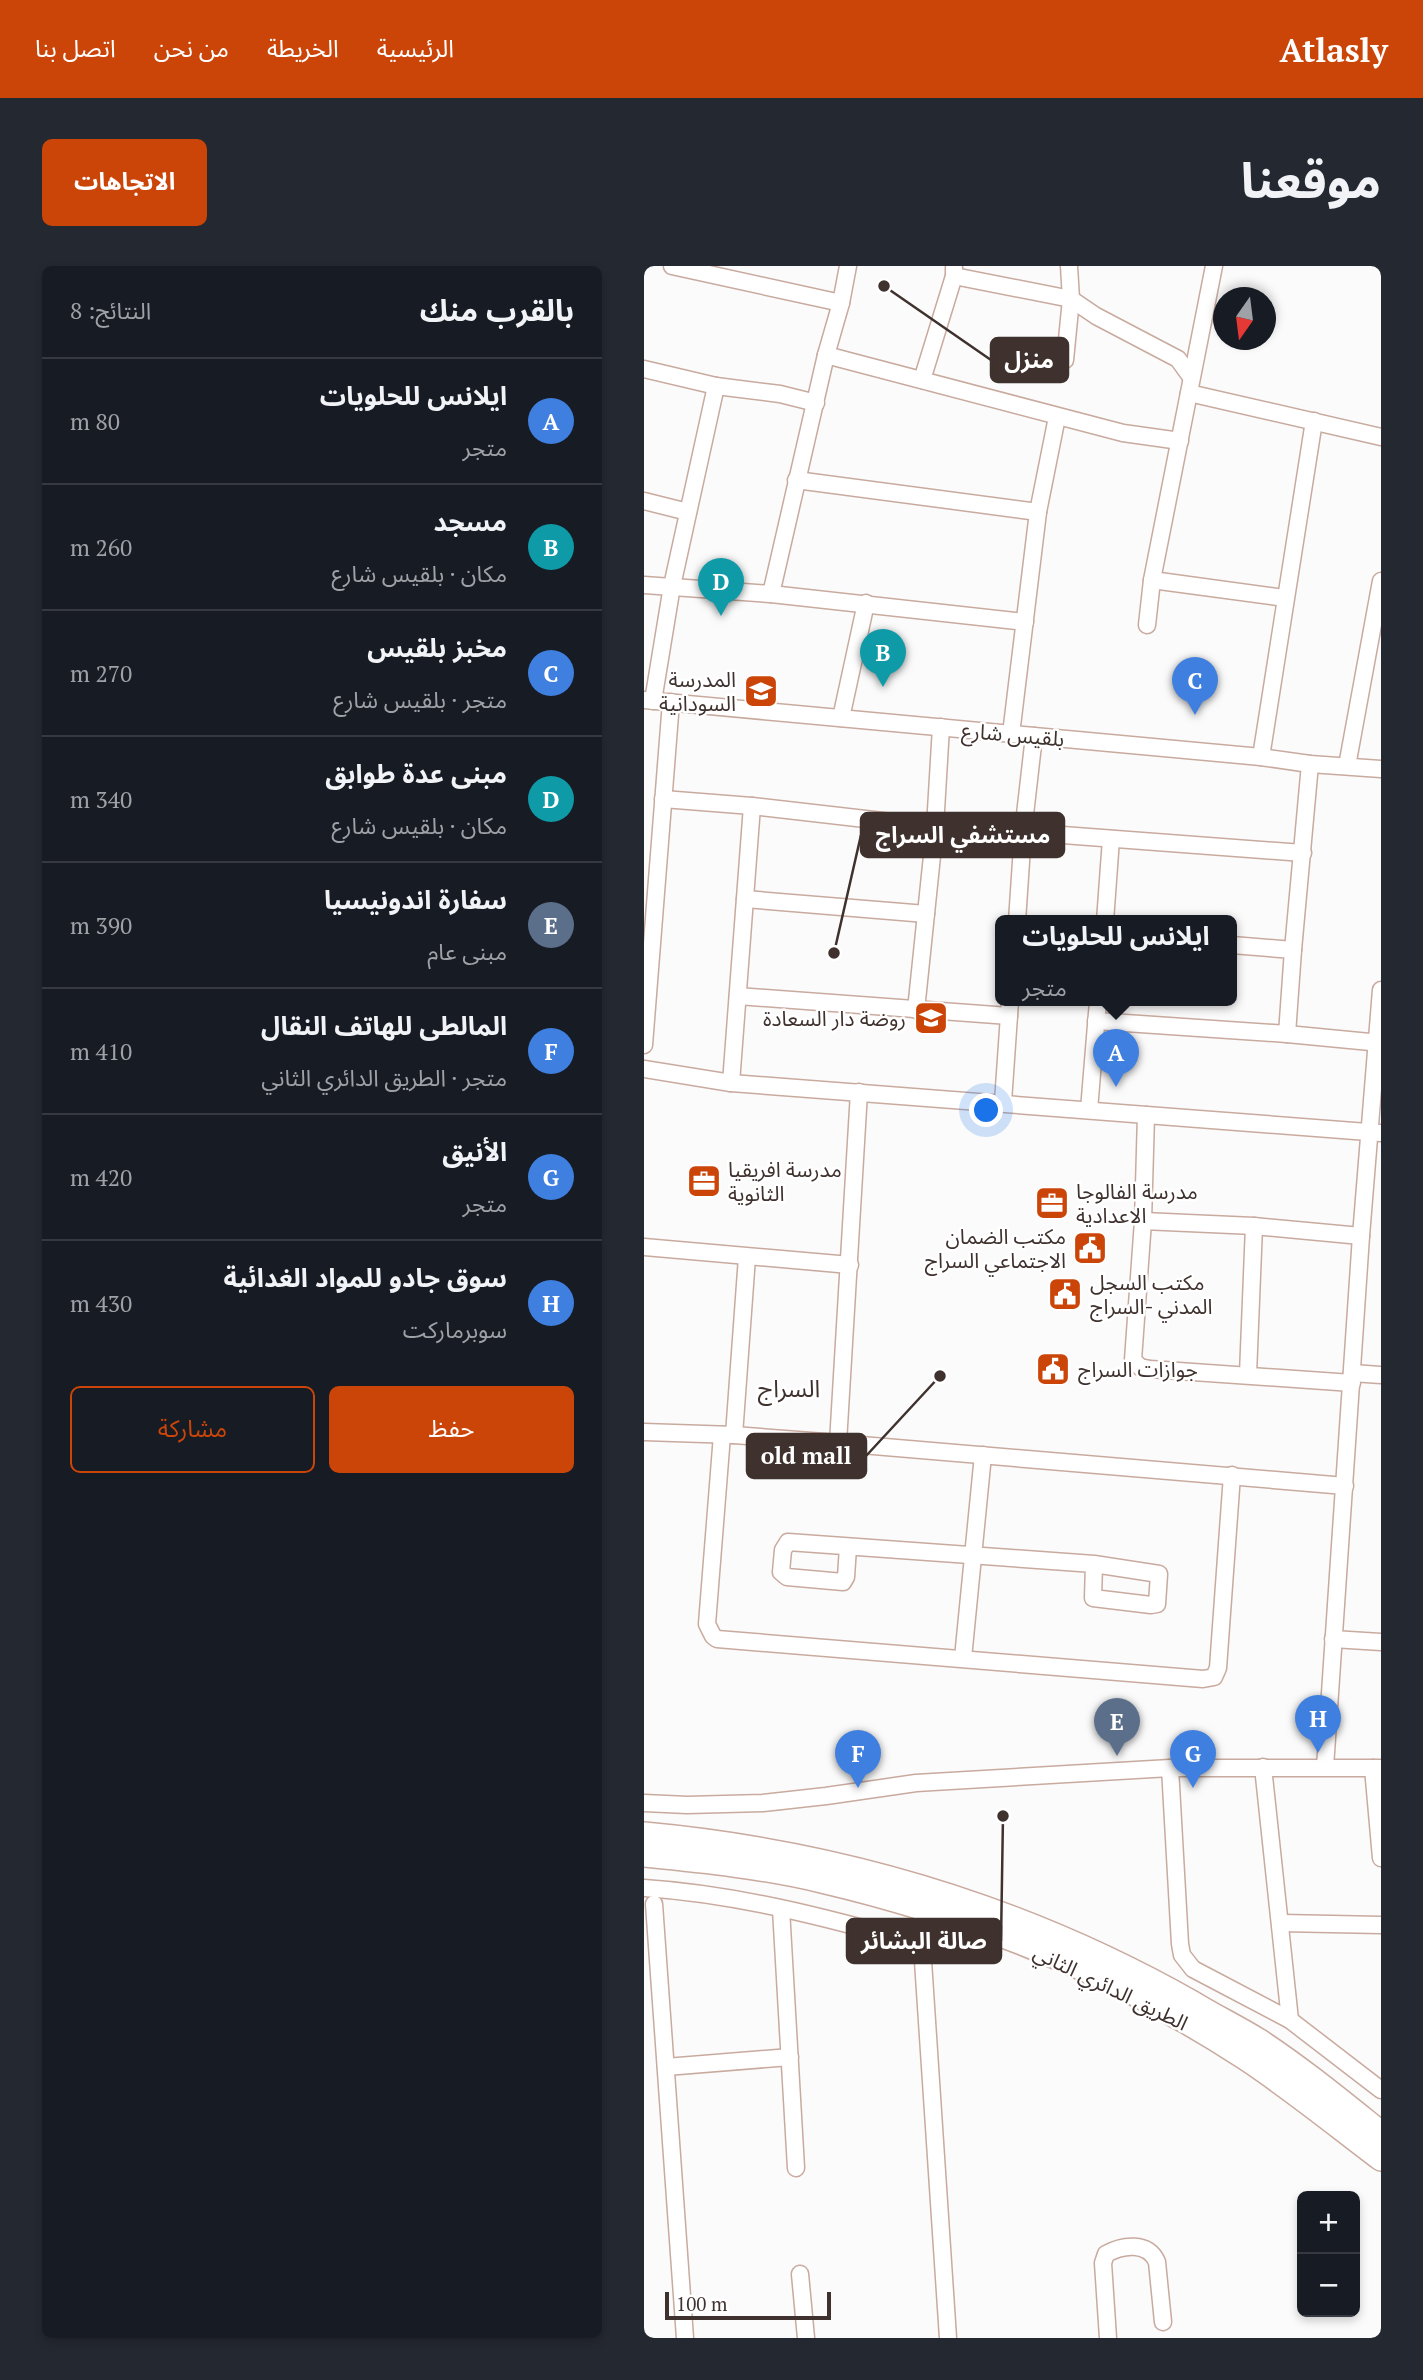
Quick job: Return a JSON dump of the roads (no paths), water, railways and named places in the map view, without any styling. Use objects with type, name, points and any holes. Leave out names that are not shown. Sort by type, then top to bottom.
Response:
[{"type":"highway","name":"الطريق الدائري الثاني","points":[[644,1834],[730,1844],[827,1861],[912,1883],[980,1905],[1067,1939],[1157,1983],[1256,2039],[1381,2133]]},
{"type":"highway","name":"الطريق الدائري الثاني","points":[[644,1855],[727,1864],[820,1880],[898,1900],[967,1922],[1055,1957],[1140,1997],[1244,2057],[1381,2159]]},
{"type":"street","points":[[672,266],[739,273],[841,303]]},
{"type":"street","points":[[771,594],[848,266]]},
{"type":"street","points":[[1065,360],[1071,299],[1069,266]]},
{"type":"street","points":[[1146,625],[1152,580],[1214,266]]},
{"type":"street","points":[[922,380],[954,271],[1071,299],[1096,316],[1178,359],[1191,377]]},
{"type":"street","points":[[826,355],[1123,433],[1180,441]]},
{"type":"street","points":[[644,369],[716,386],[780,394],[816,403]]},
{"type":"street","points":[[648,700],[716,386]]},
{"type":"street","points":[[1189,393],[1381,437]]},
{"type":"street","points":[[1011,734],[1038,512],[1057,416]]},
{"type":"street","points":[[1261,757],[1314,421]]},
{"type":"street","points":[[796,480],[1038,512]]},
{"type":"street","points":[[644,501],[688,512]]},
{"type":"street","points":[[1152,580],[1285,598]]},
{"type":"street","points":[[1347,766],[1381,581]]},
{"type":"street","points":[[644,585],[866,603],[1025,622]]},
{"type":"street","points":[[841,718],[866,603]]},
{"type":"street","name":"بلقيس شارع","points":[[648,700],[1381,769]]},
{"type":"street","points":[[644,1045],[650,881],[663,799],[671,702]]},
{"type":"street","points":[[916,1010],[935,827],[941,727]]},
{"type":"street","points":[[1017,915],[1034,736]]},
{"type":"street","points":[[1287,1034],[1310,764]]},
{"type":"street","points":[[663,799],[752,806],[935,827]]},
{"type":"street","points":[[731,1083],[752,806]]},
{"type":"street","points":[[1023,832],[1303,853]]},
{"type":"street","points":[[1105,915],[1111,839]]},
{"type":"street","points":[[745,899],[926,915]]},
{"type":"street","points":[[1237,945],[1293,950]]},
{"type":"street","points":[[1325,1767],[1361,1236],[1376,1133],[1381,990]]},
{"type":"street","points":[[738,996],[916,1010],[1010,1009],[1003,1102]]},
{"type":"street","points":[[1088,1110],[1098,1006]]},
{"type":"street","points":[[1096,1021],[1379,1043]]},
{"type":"street","points":[[644,1069],[731,1083],[1376,1133]]},
{"type":"street","points":[[838,1443],[859,1092]]},
{"type":"street","points":[[1146,1115],[1143,1221],[1133,1360],[1140,1367],[1150,1369],[1352,1378],[1381,1375]]},
{"type":"street","points":[[1143,1221],[1254,1226],[1361,1236]]},
{"type":"street","points":[[1248,1374],[1254,1226]]},
{"type":"street","points":[[644,1247],[850,1265]]},
{"type":"street","points":[[747,1257],[707,1624],[713,1636],[723,1640],[1203,1679],[1213,1677],[1218,1668],[1220,1652],[1233,1475]]},
{"type":"street","points":[[644,1432],[838,1443],[1345,1486]]},
{"type":"street","points":[[963,1658],[983,1455]]},
{"type":"street","points":[[848,1547],[1094,1564]]},
{"type":"street","points":[[1333,1639],[1381,1642]]},
{"type":"street","points":[[1263,1767],[1290,2020]]},
{"type":"street","points":[[644,1803],[763,1803],[826,1797],[916,1783],[1171,1769],[1377,1768],[1381,1858]]},
{"type":"street","points":[[1171,1769],[1180,1944],[1186,1963],[1200,1975],[1290,2020],[1381,2090]]},
{"type":"street","points":[[644,1888],[686,1891],[816,1916],[913,1942],[922,1953],[948,2338]]},
{"type":"street","points":[[654,1904],[685,2338]]},
{"type":"street","points":[[781,1909],[796,2168]]},
{"type":"street","points":[[1281,1923],[1381,1925]]},
{"type":"street","points":[[666,2067],[790,2057]]},
{"type":"street","points":[[1108,2338],[1103,2263],[1106,2254],[1116,2249],[1132,2247],[1153,2253],[1157,2262],[1163,2322]]},
{"type":"street","points":[[800,2274],[806,2338]]},
{"type":"place","name":"منزل","points":[[884,286]]},
{"type":"place","name":"مبنى عدة طوابق","points":[[721,616]]},
{"type":"place","name":"مسجد","points":[[883,687]]},
{"type":"place","name":"المدرسة السودانية","points":[[761,691]]},
{"type":"place","name":"مخبز بلقيس","points":[[1195,715]]},
{"type":"place","name":"مستشفي السراج","points":[[834,953]]},
{"type":"place","name":"روضة دار السعادة","points":[[931,1018]]},
{"type":"place","name":"ايلانس للحلويات","points":[[1116,1087]]},
{"type":"place","name":"مدرسة افريقيا الثانوية","points":[[704,1181]]},
{"type":"place","name":"مدرسة الفالوجا الاعدادية","points":[[1052,1203]]},
{"type":"place","name":"مكتب الضمان الاجتماعي السراج","points":[[1090,1248]]},
{"type":"place","name":"مكتب السجل المدني -السراج","points":[[1065,1294]]},
{"type":"place","name":"جوازات السراج","points":[[1053,1369]]},
{"type":"place","name":"old mall","points":[[940,1376]]},
{"type":"place","name":"سوق جادو للمواد الغدائية","points":[[1318,1753]]},
{"type":"place","name":"سفارة اندونيسيا","points":[[1117,1756]]},
{"type":"place","name":"المالطى للهاتف النقال","points":[[858,1788]]},
{"type":"place","name":"الأنيق","points":[[1193,1788]]},
{"type":"place","name":"صالة البشائر","points":[[1003,1816]]},
{"type":"district","name":"السراج","points":[[789,1388]]}]
